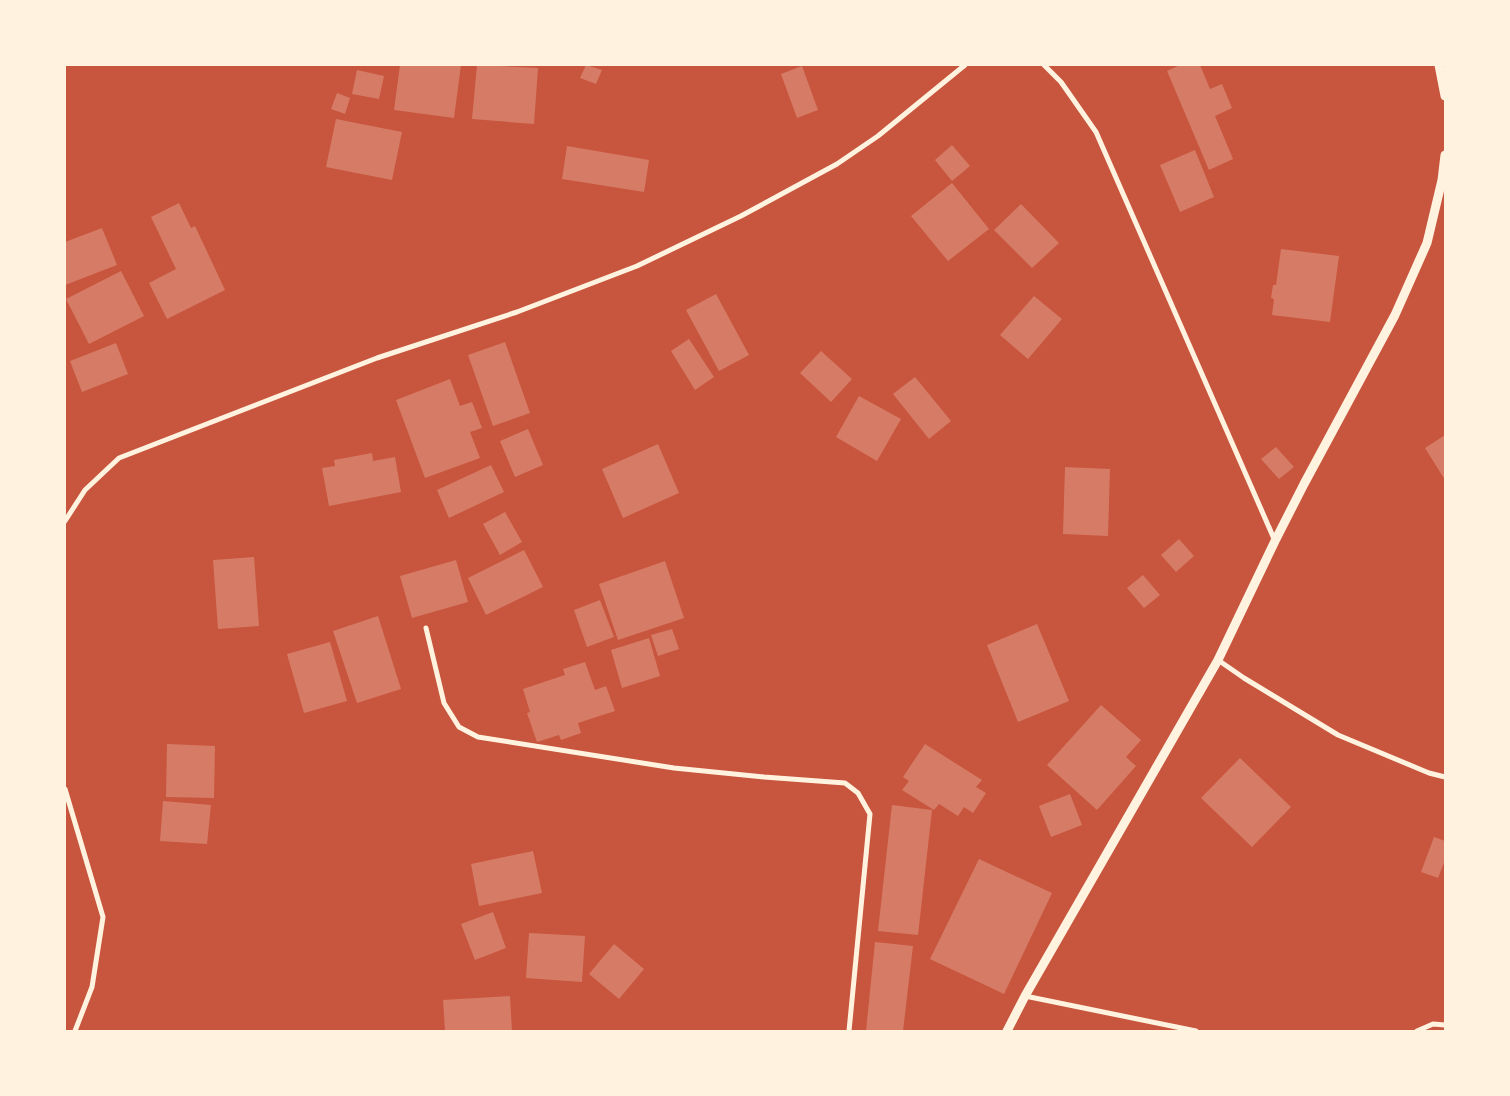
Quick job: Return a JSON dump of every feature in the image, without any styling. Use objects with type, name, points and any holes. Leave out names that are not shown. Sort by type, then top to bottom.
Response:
[{"type":"street","points":[[65,521],[85,490],[119,458],[376,358],[518,312],[636,266],[741,216],[837,164],[878,136],[965,65]]},
{"type":"street","points":[[1044,65],[1061,82],[1096,132],[1275,541]]},
{"type":"street","points":[[1439,65],[1445,96]]},
{"type":"street","points":[[1007,1031],[1025,996],[1218,660],[1275,541],[1396,315],[1427,243],[1442,180],[1445,155]]},
{"type":"street","points":[[426,628],[444,703],[458,727],[478,737],[674,768],[845,783],[858,793],[870,814],[849,1031]]},
{"type":"street","points":[[1218,660],[1338,735],[1429,773],[1445,777]]},
{"type":"street","points":[[65,788],[103,918],[92,987],[75,1031]]},
{"type":"street","points":[[1025,996],[1196,1031]]},
{"type":"street","points":[[1417,1031],[1433,1024],[1445,1025]]},
{"type":"building","points":[[400,65],[461,65],[454,118],[394,110]]},
{"type":"building","points":[[477,65],[538,68],[534,124],[472,119]]},
{"type":"building","points":[[586,65],[602,70],[596,84],[580,78]]},
{"type":"building","points":[[1180,65],[1200,65],[1210,89],[1222,84],[1232,108],[1215,116],[1233,159],[1209,170],[1167,71]]},
{"type":"building","points":[[802,66],[818,110],[797,118],[781,74]]},
{"type":"building","points":[[357,70],[384,76],[379,99],[352,94]]},
{"type":"building","points":[[337,93],[350,98],[345,114],[331,109]]},
{"type":"building","points":[[336,119],[402,132],[392,180],[326,167]]},
{"type":"building","points":[[952,145],[970,166],[952,181],[935,160]]},
{"type":"building","points":[[567,146],[649,160],[644,192],[562,179]]},
{"type":"building","points":[[1195,150],[1214,197],[1180,212],[1160,165]]},
{"type":"building","points":[[952,183],[989,229],[948,261],[911,216]]},
{"type":"building","points":[[179,203],[191,228],[195,226],[225,290],[167,319],[149,283],[176,269],[151,217]]},
{"type":"building","points":[[1021,204],[1059,243],[1032,268],[994,230]]},
{"type":"building","points":[[102,228],[117,265],[65,285],[65,242]]},
{"type":"building","points":[[1281,249],[1339,256],[1330,322],[1272,315],[1274,299],[1271,298],[1273,285],[1276,285]]},
{"type":"building","points":[[121,271],[144,316],[89,344],[66,299]]},
{"type":"building","points":[[716,294],[749,355],[719,371],[686,310]]},
{"type":"building","points":[[1034,296],[1062,319],[1028,359],[1000,335]]},
{"type":"building","points":[[689,339],[714,377],[695,390],[671,351]]},
{"type":"building","points":[[505,342],[530,413],[493,426],[468,355]]},
{"type":"building","points":[[116,343],[128,374],[82,392],[70,361]]},
{"type":"building","points":[[821,351],[852,379],[831,402],[800,373]]},
{"type":"building","points":[[915,377],[951,421],[929,439],[893,394]]},
{"type":"building","points":[[450,379],[460,406],[472,402],[482,428],[470,432],[480,458],[425,478],[396,400]]},
{"type":"building","points":[[859,396],[901,419],[877,461],[836,437]]},
{"type":"building","points":[[528,429],[543,465],[515,477],[500,441]]},
{"type":"building","points":[[1445,435],[1445,480],[1425,448]]},
{"type":"building","points":[[658,444],[679,493],[623,518],[602,469]]},
{"type":"building","points":[[1276,447],[1294,467],[1279,479],[1261,459]]},
{"type":"building","points":[[372,453],[373,461],[395,457],[401,492],[329,506],[322,468],[335,466],[334,460]]},
{"type":"building","points":[[491,465],[504,492],[449,518],[437,490]]},
{"type":"building","points":[[1065,467],[1110,469],[1108,536],[1063,534]]},
{"type":"building","points":[[505,512],[522,542],[500,555],[483,524]]},
{"type":"building","points":[[1179,539],[1194,556],[1176,572],[1161,555]]},
{"type":"building","points":[[524,550],[543,587],[486,615],[468,578]]},
{"type":"building","points":[[254,557],[259,626],[218,629],[213,560]]},
{"type":"building","points":[[456,560],[468,602],[412,618],[400,576]]},
{"type":"building","points":[[665,561],[684,618],[618,640],[599,584]]},
{"type":"building","points":[[1143,575],[1160,595],[1144,608],[1127,588]]},
{"type":"building","points":[[600,600],[614,637],[587,647],[574,610]]},
{"type":"building","points":[[378,616],[401,689],[357,703],[333,631]]},
{"type":"building","points":[[1037,624],[1069,701],[1018,722],[987,645]]},
{"type":"building","points":[[672,629],[679,649],[658,656],[651,635]]},
{"type":"building","points":[[649,638],[660,676],[622,688],[611,650]]},
{"type":"building","points":[[330,642],[347,701],[304,713],[287,654]]},
{"type":"building","points":[[585,662],[595,690],[606,686],[615,711],[578,723],[581,733],[561,740],[559,735],[537,742],[527,713],[530,712],[523,689],[565,675],[563,669]]},
{"type":"building","points":[[1101,705],[1141,740],[1126,757],[1136,766],[1097,810],[1047,765]]},
{"type":"building","points":[[167,744],[215,746],[214,798],[166,797]]},
{"type":"building","points":[[925,744],[982,780],[976,787],[986,793],[973,813],[964,807],[958,816],[939,804],[934,810],[902,790],[909,781],[903,777]]},
{"type":"building","points":[[1240,758],[1291,807],[1252,847],[1201,798]]},
{"type":"building","points":[[1070,794],[1082,825],[1051,837],[1039,806]]},
{"type":"building","points":[[163,801],[211,805],[207,844],[160,841]]},
{"type":"building","points":[[892,805],[932,810],[918,935],[878,931]]},
{"type":"building","points":[[1434,837],[1445,841],[1445,860],[1438,878],[1421,872]]},
{"type":"building","points":[[533,851],[542,893],[479,906],[471,864]]},
{"type":"building","points":[[979,859],[1052,893],[1004,994],[930,959]]},
{"type":"building","points":[[493,912],[506,948],[475,960],[461,924]]},
{"type":"building","points":[[529,933],[585,936],[582,982],[526,978]]},
{"type":"building","points":[[875,942],[913,946],[903,1031],[866,1031]]},
{"type":"building","points":[[614,944],[644,969],[619,999],[589,974]]},
{"type":"building","points":[[510,996],[512,1031],[445,1031],[443,1000]]}]
